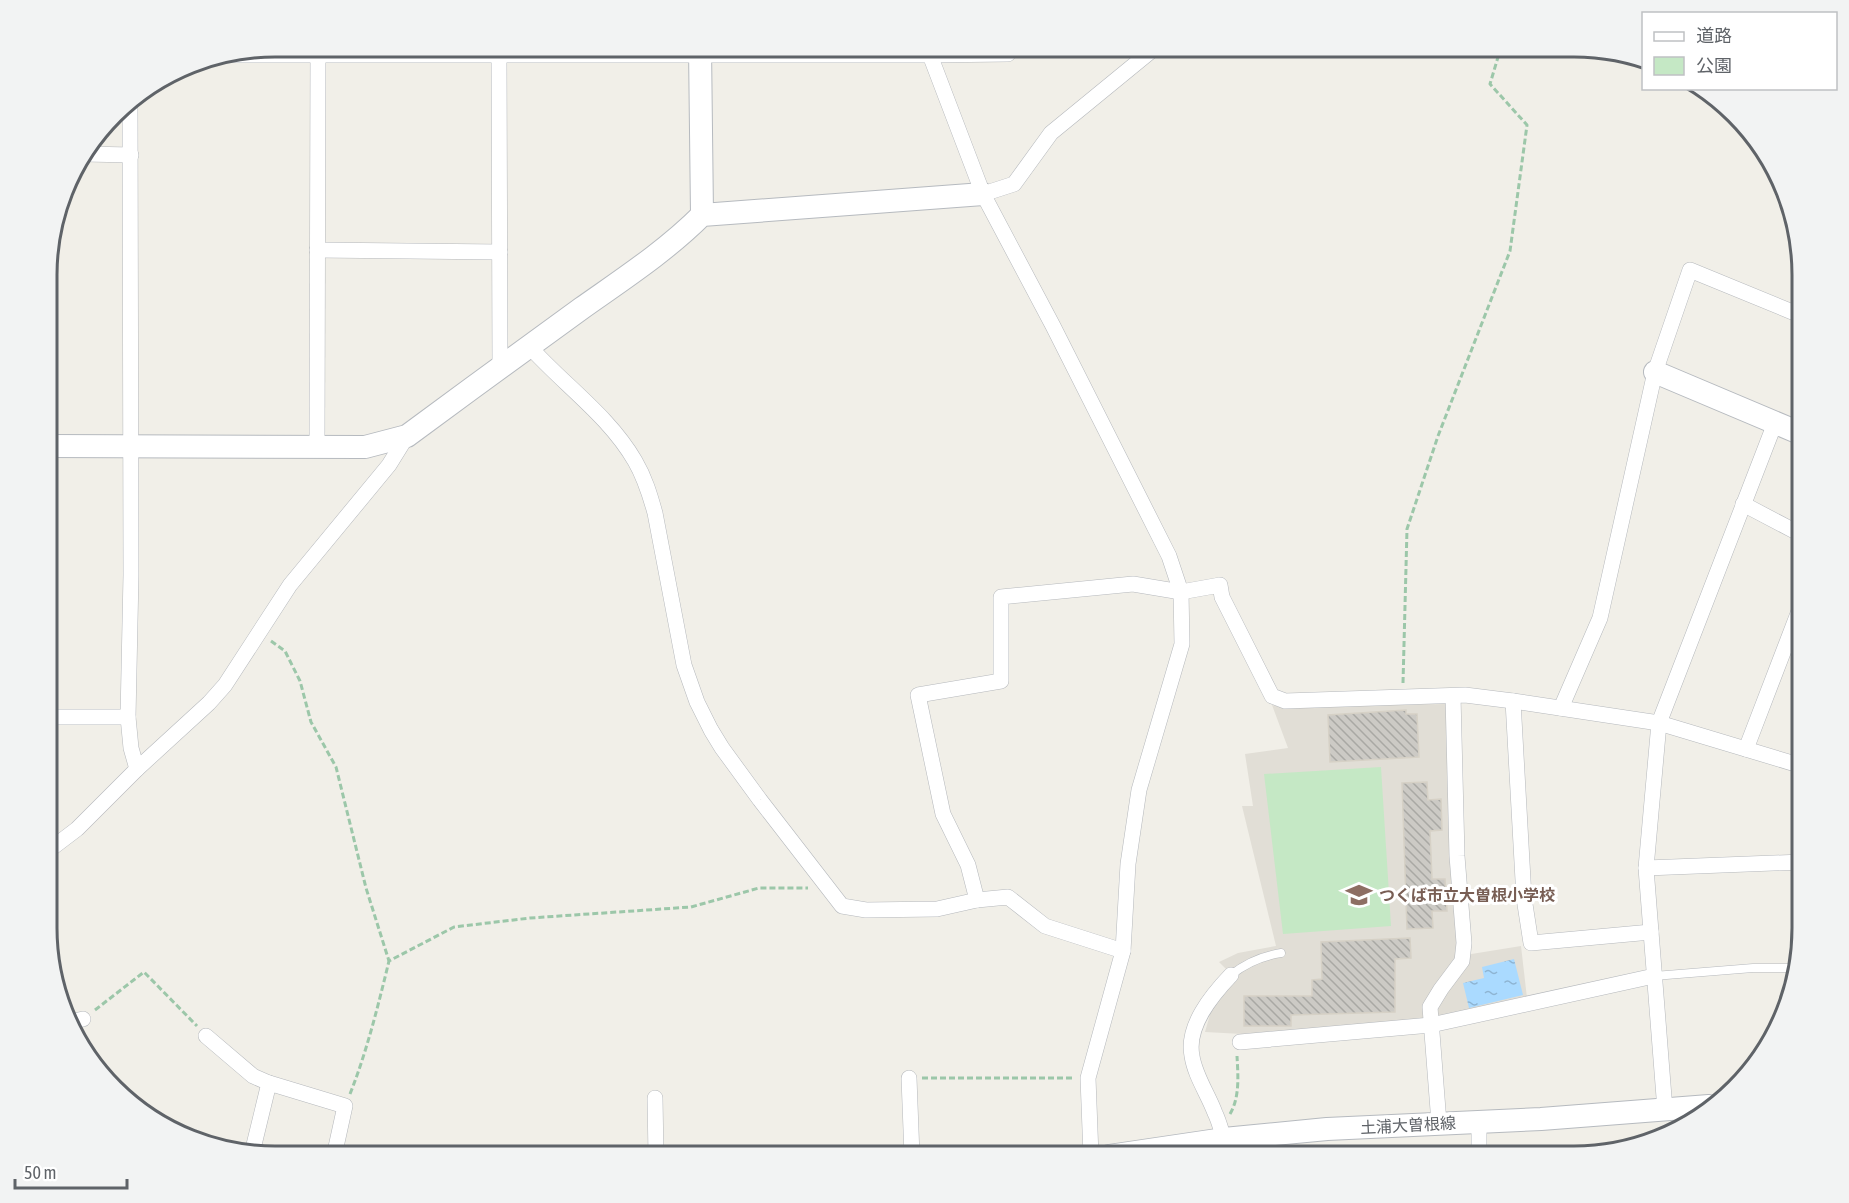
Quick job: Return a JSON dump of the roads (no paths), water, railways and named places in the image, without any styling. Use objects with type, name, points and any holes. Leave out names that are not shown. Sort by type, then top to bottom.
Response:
[{"type":"street","points":[[318,57],[318,446]]},
{"type":"street","points":[[499,57],[500,367]]},
{"type":"street","points":[[700,57],[702,215]]},
{"type":"street","points":[[931,57],[983,194],[1169,555],[1181,592],[1182,644],[1139,790],[1128,864],[1123,951],[1088,1078],[1091,1146]]},
{"type":"street","points":[[57,844],[77,830],[225,685],[290,585],[389,465],[407,436],[680,237],[702,215],[983,194],[1014,184],[1051,133],[1143,57]]},
{"type":"street","points":[[130,112],[131,574],[128,717],[131,748],[137,769]]},
{"type":"street","points":[[94,154],[130,155]]},
{"type":"street","points":[[317,250],[500,252]]},
{"type":"street","points":[[1562,708],[1600,618],[1655,372],[1690,270],[1792,312]]},
{"type":"street","points":[[529,346],[550,370],[594,409],[615,432],[635,460],[649,491],[655,513],[684,665],[697,702],[722,747],[842,906],[866,910],[937,909],[977,900],[1008,897],[1045,926],[1123,951]]},
{"type":"street","points":[[1655,372],[1792,430]]},
{"type":"street","points":[[1665,1110],[1646,868],[1659,723],[1775,423]]},
{"type":"street","points":[[57,446],[365,447],[407,436]]},
{"type":"street","points":[[1743,504],[1792,530]]},
{"type":"street","points":[[977,900],[968,866],[943,814],[918,694],[1000,681],[1001,597],[1133,584],[1181,592],[1220,585],[1222,597],[1272,696],[1285,701],[1465,695],[1513,700],[1659,723],[1792,763]]},
{"type":"street","points":[[1746,749],[1792,629]]},
{"type":"street","points":[[1440,1123],[1430,1007],[1441,988],[1462,961],[1464,943],[1457,856],[1453,696]]},
{"type":"street","points":[[1513,700],[1524,898],[1531,943],[1651,932]]},
{"type":"street","points":[[57,717],[128,717]]},
{"type":"street","points":[[1646,868],[1792,862]]},
{"type":"street","points":[[1224,1139],[1216,1114],[1199,1078],[1192,1057],[1191,1041],[1198,1019],[1219,988],[1232,975]]},
{"type":"street","points":[[1240,1042],[1431,1025],[1654,976]]},
{"type":"street","points":[[206,1036],[252,1076],[345,1106],[336,1146]]},
{"type":"street","points":[[909,1078],[912,1146]]},
{"type":"street","points":[[254,1145],[269,1083]]},
{"type":"street","points":[[655,1098],[656,1146]]},
{"type":"street","name":"土浦大曽根線","points":[[1177,1146],[1327,1129],[1541,1119],[1698,1107]]},
{"type":"street","points":[[1479,1121],[1479,1146]]},
{"type":"lane","points":[[1232,975],[1242,966],[1254,960],[1281,953]]},
{"type":"lane","points":[[1654,976],[1753,968],[1788,968]]},
{"type":"water","points":[[1514,959],[1523,995],[1469,1008],[1463,983],[1484,978],[1482,967]]},
{"type":"place","name":"つくば市立大曽根小学校","points":[[1359,895]]}]
